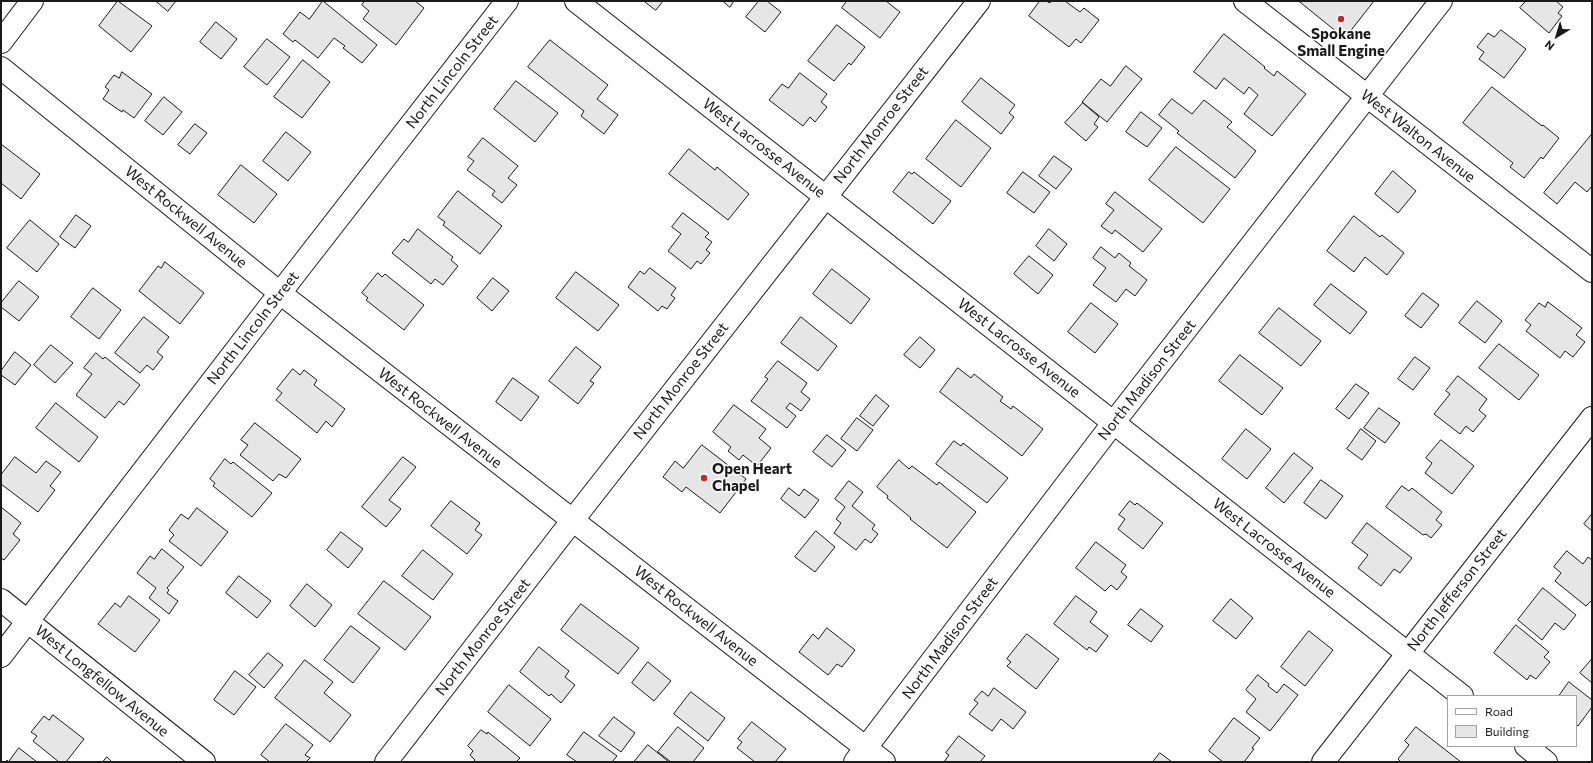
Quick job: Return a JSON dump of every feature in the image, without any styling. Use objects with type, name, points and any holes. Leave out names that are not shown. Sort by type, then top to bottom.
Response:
[{"type":"street","points":[[1,42],[32,1]]},
{"type":"street","name":"North Lincoln Street","points":[[1,656],[507,1]]},
{"type":"street","name":"West Lacrosse Avenue","points":[[576,1],[1461,695]]},
{"type":"street","name":"North Monroe Street","points":[[386,762],[825,196],[979,1]]},
{"type":"street","name":"West Walton Avenue","points":[[1245,1],[1592,271]]},
{"type":"street","name":"North Madison Street","points":[[861,755],[1114,422],[1441,1]]},
{"type":"street","name":"West Rockwell Avenue","points":[[1,68],[280,293],[572,521],[861,755],[884,762]]},
{"type":"street","name":"North Jefferson Street","points":[[1323,762],[1592,418]]},
{"type":"street","name":"West Longfellow Avenue","points":[[1,600],[204,762]]},
{"type":"street","points":[[1527,747],[1546,762]]},
{"type":"building","points":[[118,1],[152,26],[131,52],[99,26]]},
{"type":"building","points":[[156,1],[176,1],[168,11]]},
{"type":"building","points":[[323,1],[377,45],[362,63],[343,48],[345,46],[334,38],[318,58],[295,40],[293,42],[283,34],[300,12],[309,19]]},
{"type":"building","points":[[365,1],[415,1],[424,8],[396,45],[363,19],[369,11],[362,5]]},
{"type":"building","points":[[644,1],[663,1],[656,10]]},
{"type":"building","points":[[723,1],[734,1],[730,7]]},
{"type":"building","points":[[759,1],[767,1],[781,12],[765,32],[746,17]]},
{"type":"building","points":[[847,1],[886,1],[900,12],[880,38],[842,8]]},
{"type":"building","points":[[1040,1],[1050,3],[1051,1],[1065,1],[1080,12],[1084,8],[1099,20],[1081,43],[1076,39],[1069,47],[1029,16]]},
{"type":"building","name":"Spokane Small Engine","points":[[1299,1],[1374,1],[1345,38]]},
{"type":"building","points":[[1526,1],[1556,1],[1563,7],[1558,13],[1562,16],[1549,33],[1520,8]]},
{"type":"building","points":[[216,22],[237,39],[221,59],[200,42]]},
{"type":"building","points":[[837,25],[865,47],[851,65],[849,63],[834,81],[808,61]]},
{"type":"building","points":[[1501,30],[1526,49],[1504,78],[1479,59],[1484,52],[1477,47],[1488,33],[1494,37]]},
{"type":"building","points":[[1224,34],[1274,76],[1277,71],[1306,94],[1272,136],[1244,114],[1258,95],[1249,87],[1244,94],[1224,78],[1216,89],[1194,72]]},
{"type":"building","points":[[267,39],[290,57],[267,85],[244,67]]},
{"type":"building","points":[[550,40],[608,85],[597,99],[618,115],[604,134],[581,116],[584,111],[528,67]]},
{"type":"building","points":[[303,60],[330,82],[302,118],[274,97]]},
{"type":"building","points":[[1126,66],[1142,79],[1107,122],[1082,102],[1101,79],[1110,86]]},
{"type":"building","points":[[122,72],[152,94],[134,118],[103,99],[109,90],[105,87],[114,75],[119,78]]},
{"type":"building","points":[[800,73],[827,94],[821,102],[827,107],[815,122],[810,117],[803,126],[769,100],[782,84],[788,88]]},
{"type":"building","points":[[981,78],[1015,105],[1009,113],[1014,117],[1001,134],[962,102]]},
{"type":"building","points":[[516,81],[558,113],[535,142],[494,109]]},
{"type":"building","points":[[1492,87],[1559,138],[1543,159],[1541,157],[1524,178],[1510,167],[1513,163],[1463,123]]},
{"type":"building","points":[[164,97],[182,112],[163,135],[145,121]]},
{"type":"building","points":[[1172,99],[1192,114],[1204,100],[1232,122],[1227,127],[1256,151],[1235,178],[1177,133],[1179,131],[1159,115]]},
{"type":"building","points":[[1083,103],[1099,117],[1094,124],[1098,127],[1086,141],[1065,123]]},
{"type":"building","points":[[1141,112],[1162,128],[1147,147],[1126,132]]},
{"type":"building","points":[[956,120],[991,148],[961,187],[926,159]]},
{"type":"building","points":[[195,124],[207,133],[190,154],[178,145]]},
{"type":"building","points":[[286,132],[311,152],[288,181],[263,161]]},
{"type":"building","points":[[1592,134],[1592,186],[1587,192],[1575,182],[1557,204],[1544,193]]},
{"type":"building","points":[[483,138],[518,166],[508,178],[517,185],[502,203],[492,195],[495,191],[467,170],[474,161],[468,157]]},
{"type":"building","points":[[1,144],[40,174],[21,199],[1,183]]},
{"type":"building","points":[[1176,147],[1230,189],[1203,223],[1149,180]]},
{"type":"building","points":[[689,149],[715,170],[717,167],[749,194],[728,220],[669,174]]},
{"type":"building","points":[[1054,156],[1072,169],[1056,189],[1039,176]]},
{"type":"building","points":[[241,165],[277,194],[254,223],[218,195]]},
{"type":"building","points":[[1393,171],[1416,191],[1398,213],[1375,194]]},
{"type":"building","points":[[909,172],[912,174],[914,172],[951,201],[933,224],[893,192]]},
{"type":"building","points":[[1023,172],[1050,192],[1034,213],[1007,193]]},
{"type":"building","points":[[458,191],[502,226],[480,254],[443,225],[445,222],[438,217]]},
{"type":"building","points":[[1115,192],[1162,229],[1143,252],[1115,230],[1112,234],[1101,226],[1114,210],[1106,204]]},
{"type":"building","points":[[683,213],[709,233],[705,237],[712,242],[706,250],[710,253],[701,264],[697,261],[691,269],[668,251],[681,234],[672,227]]},
{"type":"building","points":[[76,215],[91,226],[75,248],[60,237]]},
{"type":"building","points":[[1354,216],[1380,237],[1382,235],[1404,253],[1387,275],[1365,257],[1354,272],[1327,251]]},
{"type":"building","points":[[30,220],[59,244],[37,272],[7,248]]},
{"type":"building","points":[[418,229],[453,257],[451,260],[458,266],[443,285],[435,279],[431,284],[392,253],[404,239],[408,242]]},
{"type":"building","points":[[1049,229],[1067,244],[1054,261],[1036,246]]},
{"type":"building","points":[[1101,247],[1115,258],[1119,253],[1131,263],[1129,266],[1147,280],[1135,296],[1126,289],[1116,302],[1093,285],[1106,268],[1093,258]]},
{"type":"building","points":[[1029,256],[1053,275],[1038,294],[1014,274]]},
{"type":"building","points":[[165,262],[204,293],[180,324],[139,291],[158,266],[161,268]]},
{"type":"building","points":[[650,268],[676,288],[671,295],[675,298],[667,309],[662,306],[658,311],[628,287],[640,271],[644,274]]},
{"type":"building","points":[[832,269],[870,299],[851,324],[813,294]]},
{"type":"building","points":[[576,272],[619,305],[598,331],[556,298]]},
{"type":"building","points":[[378,273],[382,277],[385,274],[424,305],[404,330],[366,300],[368,298],[362,293]]},
{"type":"building","points":[[493,278],[509,291],[492,311],[477,298]]},
{"type":"building","points":[[19,281],[39,297],[19,321],[1,307],[1,303]]},
{"type":"building","points":[[1331,284],[1367,312],[1350,334],[1314,305]]},
{"type":"building","points":[[93,288],[121,310],[99,339],[71,317]]},
{"type":"building","points":[[1423,293],[1439,305],[1421,328],[1405,316]]},
{"type":"building","points":[[1477,301],[1502,321],[1485,343],[1459,323]]},
{"type":"building","points":[[1548,302],[1582,328],[1576,335],[1585,342],[1573,357],[1565,351],[1560,358],[1526,331],[1531,325],[1525,320],[1539,303],[1545,307]]},
{"type":"building","points":[[1091,303],[1118,324],[1095,353],[1068,332]]},
{"type":"building","points":[[1279,308],[1321,341],[1301,366],[1259,333]]},
{"type":"building","points":[[144,317],[169,337],[157,352],[163,357],[153,370],[147,365],[140,373],[115,353]]},
{"type":"building","points":[[801,317],[837,346],[818,371],[781,343]]},
{"type":"building","points":[[920,337],[935,350],[920,368],[904,355]]},
{"type":"building","points":[[1499,344],[1539,375],[1519,400],[1479,368]]},
{"type":"building","points":[[51,345],[73,363],[55,383],[34,365]]},
{"type":"building","points":[[576,347],[601,367],[590,381],[594,383],[578,404],[549,381]]},
{"type":"building","points":[[15,352],[31,365],[15,385],[1,375],[1,371]]},
{"type":"building","points":[[96,353],[103,359],[105,357],[140,385],[124,405],[119,401],[105,418],[76,395],[92,374],[84,368]]},
{"type":"building","points":[[1240,355],[1283,388],[1262,415],[1219,381]]},
{"type":"building","points":[[1415,357],[1430,368],[1413,390],[1398,379]]},
{"type":"building","points":[[778,361],[807,383],[801,392],[810,399],[801,411],[790,403],[786,408],[796,416],[787,428],[751,401],[768,379],[765,377]]},
{"type":"building","points":[[958,368],[971,378],[974,374],[1003,397],[1000,401],[1011,409],[1013,406],[1043,429],[1022,456],[940,392]]},
{"type":"building","points":[[293,369],[300,375],[304,370],[317,380],[314,385],[345,409],[332,427],[326,421],[317,433],[276,400],[282,393],[277,389]]},
{"type":"building","points":[[1458,376],[1487,399],[1479,410],[1486,416],[1473,432],[1466,426],[1460,434],[1434,414],[1450,394],[1446,391]]},
{"type":"building","points":[[513,378],[539,397],[521,421],[496,402]]},
{"type":"building","points":[[1356,384],[1369,393],[1349,419],[1336,409]]},
{"type":"building","points":[[876,395],[889,406],[873,426],[860,416]]},
{"type":"building","points":[[56,403],[98,437],[79,462],[36,428]]},
{"type":"building","points":[[734,405],[766,429],[759,438],[771,448],[757,466],[743,455],[739,460],[728,451],[731,447],[713,432]]},
{"type":"building","points":[[1379,408],[1400,423],[1385,443],[1364,428]]},
{"type":"building","points":[[857,418],[873,430],[857,451],[841,439]]},
{"type":"building","points":[[255,423],[301,459],[286,478],[279,474],[273,481],[240,455],[248,445],[241,440]]},
{"type":"building","points":[[1246,429],[1271,449],[1247,479],[1222,459]]},
{"type":"building","points":[[1361,429],[1376,441],[1362,460],[1347,449]]},
{"type":"building","points":[[827,435],[846,450],[832,467],[813,452]]},
{"type":"building","points":[[1441,440],[1474,466],[1452,494],[1425,473],[1432,463],[1426,458]]},
{"type":"building","points":[[954,441],[961,446],[963,443],[1008,478],[987,503],[936,464]]},
{"type":"building","name":"Open Heart Chapel","points":[[702,445],[746,479],[720,513],[686,487],[682,492],[663,477],[675,461],[683,468]]},
{"type":"building","points":[[1294,453],[1313,468],[1284,503],[1266,488]]},
{"type":"building","points":[[15,457],[36,473],[46,461],[61,472],[50,486],[55,490],[38,512],[1,484],[1,475]]},
{"type":"building","points":[[403,457],[416,467],[389,500],[401,509],[386,527],[362,507]]},
{"type":"building","points":[[225,459],[231,464],[233,462],[272,493],[252,517],[213,486],[215,483],[210,479]]},
{"type":"building","points":[[899,460],[909,469],[912,466],[937,485],[939,482],[976,512],[947,548],[910,519],[911,518],[887,498],[888,496],[877,487]]},
{"type":"building","points":[[1321,480],[1343,496],[1326,519],[1304,503]]},
{"type":"building","points":[[849,481],[863,492],[852,506],[875,525],[872,529],[878,534],[871,543],[865,539],[856,550],[834,533],[841,523],[836,519],[845,507],[835,499]]},
{"type":"building","points":[[1402,486],[1409,491],[1412,488],[1442,512],[1436,520],[1442,525],[1431,538],[1426,534],[1423,535],[1386,507]]},
{"type":"building","points":[[789,488],[799,496],[804,489],[819,500],[805,518],[781,499]]},
{"type":"building","points":[[451,501],[480,523],[475,530],[482,535],[467,554],[431,526]]},
{"type":"building","points":[[1130,501],[1135,505],[1137,503],[1163,523],[1143,549],[1118,529],[1125,519],[1119,515]]},
{"type":"building","points":[[1,507],[21,523],[13,534],[20,540],[4,560],[1,558]]},
{"type":"building","points":[[197,508],[228,532],[201,566],[169,541],[174,535],[169,530],[181,514],[188,519]]},
{"type":"building","points":[[1592,514],[1592,531],[1584,524]]},
{"type":"building","points":[[1367,523],[1412,558],[1400,573],[1394,569],[1381,586],[1358,568],[1368,555],[1352,543]]},
{"type":"building","points":[[816,531],[835,547],[815,572],[795,557]]},
{"type":"building","points":[[341,532],[363,549],[348,568],[327,550]]},
{"type":"building","points":[[1096,542],[1126,565],[1121,572],[1127,577],[1117,590],[1111,585],[1105,591],[1076,568]]},
{"type":"building","points":[[162,549],[184,567],[167,588],[169,590],[167,593],[178,601],[169,614],[149,598],[156,588],[137,573],[150,556],[154,559]]},
{"type":"building","points":[[423,550],[453,574],[433,600],[402,576]]},
{"type":"building","points":[[1567,551],[1583,564],[1588,557],[1592,560],[1592,600],[1586,606],[1555,581],[1561,573],[1554,567]]},
{"type":"building","points":[[239,576],[271,601],[257,618],[226,593]]},
{"type":"building","points":[[384,581],[431,617],[405,650],[358,614]]},
{"type":"building","points":[[307,584],[332,605],[315,627],[290,606]]},
{"type":"building","points":[[1543,588],[1576,615],[1564,630],[1555,623],[1542,640],[1518,620]]},
{"type":"building","points":[[129,596],[160,620],[135,652],[98,624],[115,603],[120,607]]},
{"type":"building","points":[[1076,596],[1097,612],[1090,622],[1108,636],[1096,652],[1089,647],[1087,650],[1054,624]]},
{"type":"building","points":[[1231,599],[1253,618],[1236,639],[1213,621]]},
{"type":"building","points":[[581,604],[639,648],[618,674],[561,630]]},
{"type":"building","points":[[1141,609],[1163,626],[1151,642],[1128,625]]},
{"type":"building","points":[[1516,625],[1549,652],[1544,657],[1550,662],[1536,679],[1530,675],[1527,680],[1494,653]]},
{"type":"building","points":[[351,626],[380,648],[353,683],[324,660]]},
{"type":"building","points":[[827,628],[855,650],[842,667],[837,664],[828,675],[799,652],[813,634],[818,639]]},
{"type":"building","points":[[1309,631],[1333,650],[1305,686],[1281,667]]},
{"type":"building","points":[[1027,634],[1059,659],[1036,689],[1007,666],[1011,662],[1007,659]]},
{"type":"building","points":[[539,647],[569,671],[565,677],[575,685],[561,703],[551,694],[549,696],[520,672]]},
{"type":"building","points":[[268,653],[283,665],[264,688],[249,675]]},
{"type":"building","points":[[1592,659],[1592,683],[1580,673]]},
{"type":"building","points":[[305,660],[333,682],[324,693],[351,715],[330,742],[275,698]]},
{"type":"building","points":[[648,662],[671,681],[654,701],[632,683]]},
{"type":"building","points":[[235,671],[256,687],[234,715],[214,700]]},
{"type":"building","points":[[1258,675],[1277,693],[1284,684],[1298,695],[1270,731],[1246,712],[1256,699],[1246,690]]},
{"type":"building","points":[[1569,682],[1592,700],[1592,707],[1578,726],[1577,695],[1560,695]]},
{"type":"building","points":[[509,685],[551,719],[530,746],[488,712]]},
{"type":"building","points":[[994,688],[1026,712],[1013,729],[1001,719],[992,731],[969,714],[978,703],[974,700],[982,691],[988,696]]},
{"type":"building","points":[[691,692],[725,718],[708,741],[674,714]]},
{"type":"building","points":[[53,715],[84,739],[66,762],[59,762],[33,741],[37,736],[31,732],[44,716],[49,720]]},
{"type":"building","points":[[614,717],[635,733],[621,752],[599,736]]},
{"type":"building","points":[[1234,718],[1260,738],[1244,762],[1223,762],[1209,751]]},
{"type":"building","points":[[752,722],[786,749],[775,762],[755,762],[737,748],[742,742],[738,739]]},
{"type":"building","points":[[286,724],[313,745],[305,755],[310,758],[306,762],[270,762],[261,755]]},
{"type":"building","points":[[678,727],[704,748],[693,762],[671,762],[658,752]]},
{"type":"building","points":[[1416,727],[1461,762],[1401,762],[1398,759],[1409,745],[1405,741]]},
{"type":"building","points":[[481,730],[487,734],[488,732],[520,758],[516,762],[473,762],[475,760],[470,755],[473,751],[468,746]]},
{"type":"building","points":[[584,732],[617,756],[612,762],[577,762],[567,755]]},
{"type":"building","points":[[959,736],[985,756],[980,762],[944,762],[949,755],[946,753]]},
{"type":"building","points":[[648,745],[669,762],[634,762]]},
{"type":"building","points":[[19,748],[37,762],[8,762]]},
{"type":"building","points":[[1160,753],[1172,762],[1153,762]]},
{"type":"building","points":[[107,757],[112,762],[103,762]]},
{"type":"place","name":"Spokane Small Engine","points":[[1341,19]]},
{"type":"place","name":"Open Heart Chapel","points":[[704,478]]}]
